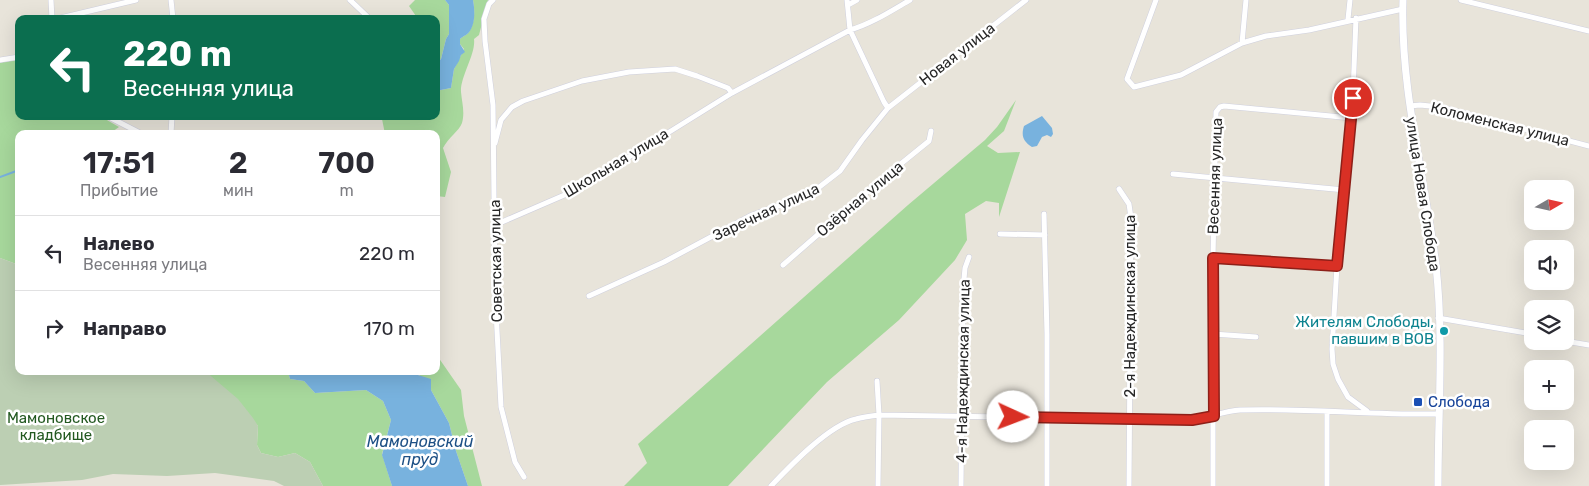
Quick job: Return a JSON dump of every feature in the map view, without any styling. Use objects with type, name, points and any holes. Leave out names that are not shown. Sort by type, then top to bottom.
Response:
[{"type":"street","points":[[51,0],[52,15]]},
{"type":"street","points":[[73,15],[136,0]]},
{"type":"street","points":[[171,0],[173,15]]},
{"type":"street","points":[[350,0],[366,15]]},
{"type":"street","name":"Советская улица","points":[[493,0],[489,4],[484,19],[493,105],[495,292],[501,407],[515,462],[524,477]]},
{"type":"street","points":[[857,0],[847,3],[850,30],[879,93],[888,108]]},
{"type":"street","name":"Школьная улица","points":[[495,225],[576,190],[732,93],[910,0]]},
{"type":"street","name":"Новая улица","points":[[888,108],[1026,0]]},
{"type":"street","points":[[1156,0],[1127,80],[1134,86],[1180,76],[1242,43],[1266,36],[1309,30],[1402,8]]},
{"type":"street","points":[[1242,43],[1246,0]]},
{"type":"street","points":[[1348,20],[1350,0]]},
{"type":"street","name":"улица Новая Слобода","points":[[1403,0],[1404,55],[1410,106],[1436,268],[1438,414]]},
{"type":"street","points":[[1461,0],[1589,31]]},
{"type":"street","points":[[1356,18],[1352,118],[1337,266],[1332,349],[1333,364],[1338,379],[1348,397],[1368,412]]},
{"type":"street","points":[[0,60],[15,58]]},
{"type":"street","points":[[493,165],[497,131],[501,120],[512,107],[523,101],[582,81],[629,72],[675,70],[698,76],[728,88],[732,93]]},
{"type":"street","name":"Коломенская улица","points":[[1410,106],[1420,105],[1440,108],[1589,146]]},
{"type":"street","name":"Весенняя улица","points":[[1213,486],[1213,258],[1216,112],[1220,107],[1224,106],[1352,118]]},
{"type":"street","name":"Заречная улица","points":[[589,296],[664,262],[752,215],[809,195],[840,171],[888,108]]},
{"type":"street","points":[[114,120],[134,130]]},
{"type":"street","name":"Озёрная улица","points":[[783,265],[876,184],[930,141],[931,131]]},
{"type":"street","points":[[1173,174],[1345,190]]},
{"type":"street","name":"2-я Надеждинская улица","points":[[1119,189],[1130,204],[1131,218],[1129,486]]},
{"type":"street","points":[[1044,214],[1047,334],[1046,486]]},
{"type":"street","points":[[1000,234],[1044,235]]},
{"type":"street","name":"4-я Надеждинская улица","points":[[961,486],[963,290],[964,268],[969,257]]},
{"type":"street","points":[[1213,258],[1337,266]]},
{"type":"street","points":[[1438,318],[1524,333]]},
{"type":"street","points":[[1213,334],[1256,338]]},
{"type":"street","points":[[1574,342],[1589,345]]},
{"type":"street","points":[[877,381],[879,416],[878,486]]},
{"type":"street","points":[[771,486],[800,457],[834,429],[854,419],[879,416],[963,416],[1192,420],[1239,410],[1438,414],[1438,486]]},
{"type":"street","points":[[1327,412],[1327,486]]},
{"type":"green space","points":[[415,0],[445,0],[449,5],[449,34],[440,60],[440,15],[415,15],[409,6]]},
{"type":"green space","points":[[473,0],[488,0],[479,35],[474,39],[473,52],[461,86],[462,123],[443,148],[451,172],[445,197],[440,196],[440,130],[384,130],[382,120],[440,120],[440,90],[451,88],[454,69],[464,49],[460,44],[460,39],[471,28],[474,12]]},
{"type":"green space","points":[[15,60],[15,120],[107,120],[119,127],[115,130],[15,130],[15,264],[0,258],[0,62]]},
{"type":"green space","points":[[1016,100],[1004,131],[987,146],[998,153],[1020,152],[999,217],[999,203],[986,201],[965,214],[967,240],[955,260],[899,320],[827,382],[728,486],[624,486],[647,463],[638,444],[908,205],[985,140],[997,127]]},
{"type":"green space","name":"Мамоновское кладбище","points":[[0,258],[15,264],[15,375],[210,375],[238,399],[253,418],[258,426],[257,445],[261,453],[278,457],[295,453],[310,462],[323,486],[284,486],[274,481],[215,473],[167,476],[113,474],[82,480],[0,485]]},
{"type":"green space","points":[[440,360],[461,390],[464,416],[482,486],[468,486],[449,423],[431,390],[419,375],[440,375]]},
{"type":"green space","points":[[209,375],[289,375],[290,379],[304,381],[315,393],[366,390],[383,401],[391,420],[382,454],[392,486],[323,486],[310,462],[295,453],[278,457],[261,453],[257,445],[258,426]]},
{"type":"water","points":[[445,0],[473,0],[474,19],[472,28],[460,39],[460,44],[465,52],[461,55],[454,69],[451,88],[440,90],[440,60],[449,34],[449,5]]},
{"type":"water","points":[[1042,116],[1052,128],[1053,134],[1051,137],[1047,135],[1042,137],[1037,146],[1032,147],[1023,138],[1024,126]]},
{"type":"water","name":"Мамоновский пруд","points":[[289,375],[418,375],[431,379],[431,390],[449,423],[468,486],[392,486],[382,455],[391,420],[383,401],[366,390],[315,393],[304,381],[290,379]]},
{"type":"waterway","points":[[0,177],[15,171]]},
{"type":"place","name":"Жителям Слободы, павшим в ВОВ","points":[[1444,331]]},
{"type":"place","name":"Слобода","points":[[1418,402]]},
{"type":"route","points":[[1013,417],[1192,420],[1214,416],[1213,258],[1337,266],[1353,98]]}]
